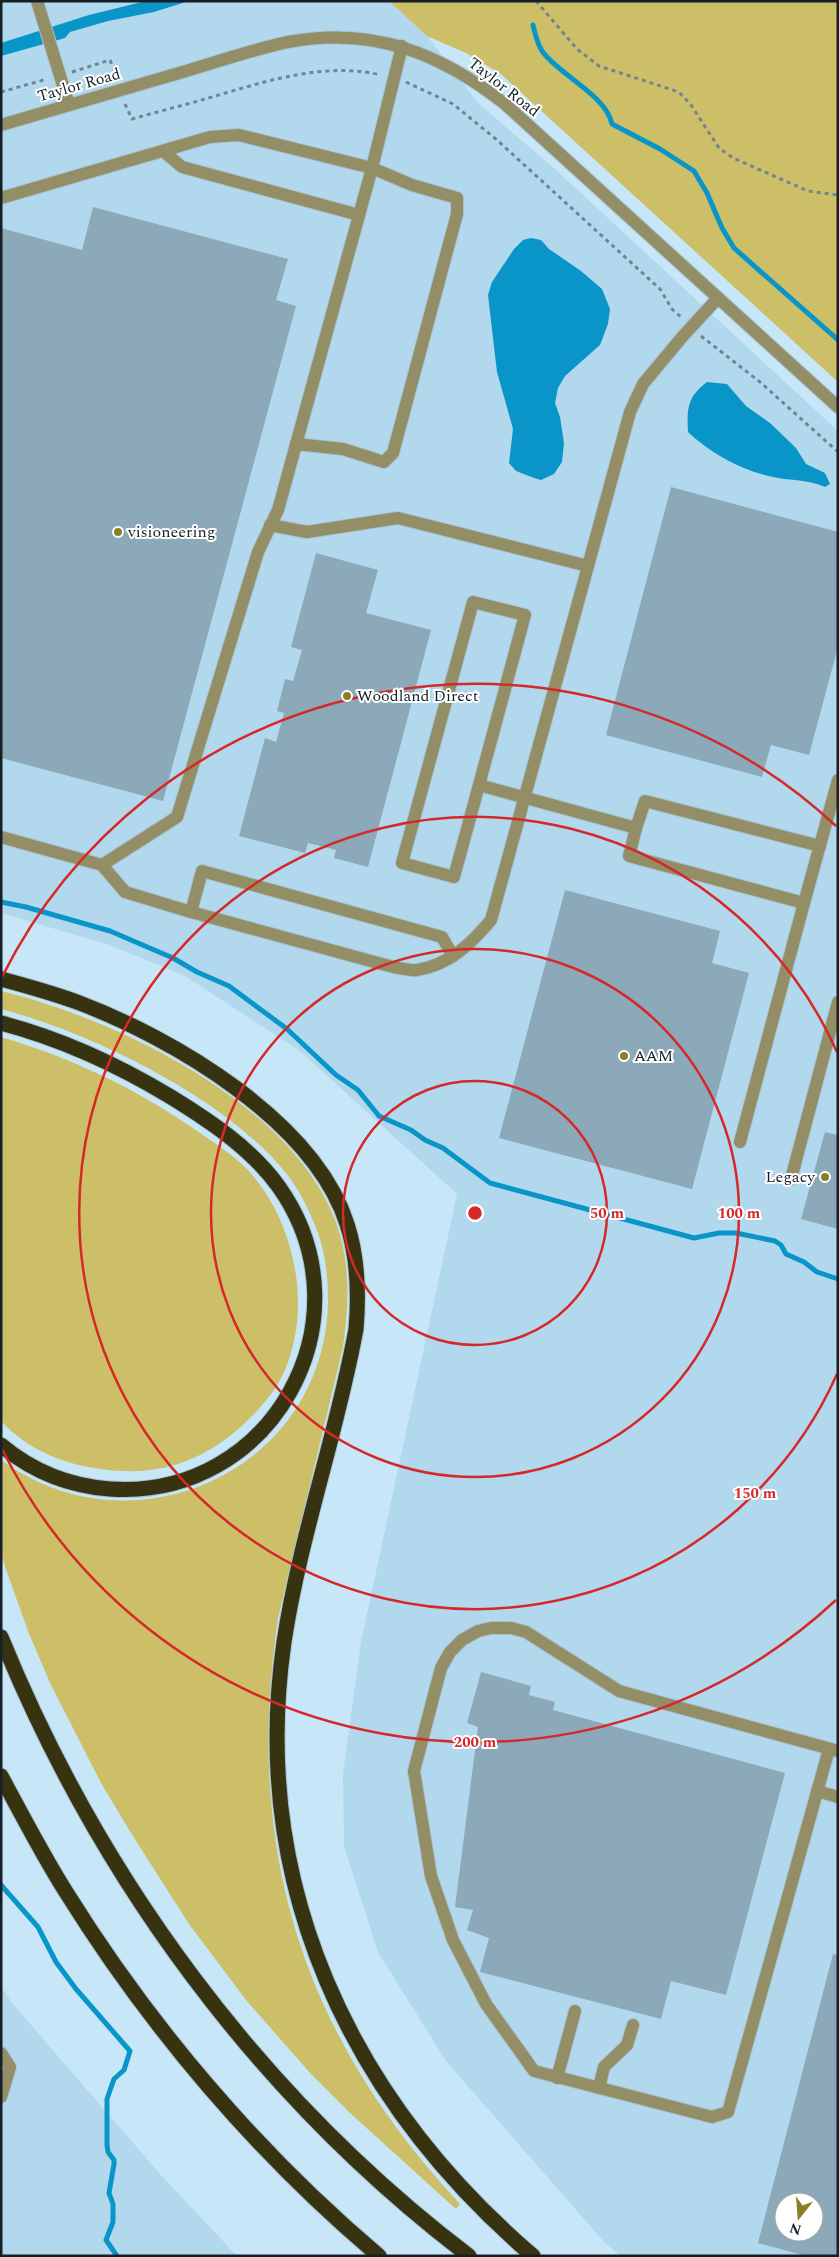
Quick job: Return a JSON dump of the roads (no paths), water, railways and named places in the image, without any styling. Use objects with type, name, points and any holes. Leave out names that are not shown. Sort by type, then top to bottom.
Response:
[{"type":"highway","points":[[1,979],[79,1003],[182,1053],[213,1073],[272,1117],[310,1156],[337,1202],[347,1224],[356,1274],[358,1304],[356,1329],[290,1606],[280,1686],[278,1767],[288,1850],[308,1930],[320,1964],[338,2008],[370,2069],[408,2126],[439,2164],[502,2230],[532,2256]]},
{"type":"highway","points":[[1,1023],[84,1051],[117,1067],[182,1104],[242,1147],[278,1185],[291,1205],[301,1226],[312,1260],[316,1302],[308,1350],[301,1372],[278,1413],[246,1446],[226,1461],[203,1473],[180,1482],[153,1488],[127,1490],[99,1488],[72,1483],[49,1475],[26,1463],[1,1445]]},
{"type":"highway","points":[[1,1637],[40,1726],[72,1789],[131,1888],[180,1961],[260,2059],[300,2104],[402,2202],[469,2256]]},
{"type":"highway","points":[[1,1776],[65,1891],[140,2000],[219,2098],[290,2172],[379,2256]]},
{"type":"street","points":[[37,1],[70,105]]},
{"type":"street","name":"Taylor Road","points":[[1,125],[288,42],[341,37],[402,46],[457,70],[505,104],[838,407]]},
{"type":"street","points":[[102,865],[177,818],[258,552],[278,510],[372,168],[402,46]]},
{"type":"street","points":[[1,198],[210,137],[239,135],[372,168],[412,186],[457,198],[457,214],[393,453],[384,462],[343,449],[296,444]]},
{"type":"street","points":[[163,150],[182,167],[359,215]]},
{"type":"street","points":[[1,837],[102,865],[125,892],[393,967],[415,971],[442,962],[469,946],[491,920],[630,412],[643,384],[718,298]]},
{"type":"street","points":[[270,525],[307,532],[398,518],[588,566]]},
{"type":"street","points":[[473,602],[524,615],[479,785],[454,877],[402,863],[473,602]]},
{"type":"street","points":[[740,1142],[838,780]]},
{"type":"street","points":[[479,785],[636,828]]},
{"type":"street","points":[[804,903],[629,856],[636,828],[645,801],[820,846]]},
{"type":"street","points":[[191,912],[202,871],[442,937],[453,956]]},
{"type":"street","points":[[791,1179],[838,1002]]},
{"type":"street","points":[[492,1628],[510,1628],[526,1632],[619,1691],[833,1750],[817,1791],[728,2112],[712,2117],[534,2072],[486,2004],[453,1940],[431,1876],[414,1771],[442,1668],[450,1652],[462,1640],[478,1631],[492,1628]]},
{"type":"street","points":[[817,1791],[838,1797]]},
{"type":"street","points":[[557,2078],[575,2011]]},
{"type":"street","points":[[599,2088],[604,2067],[627,2045],[633,2025]]},
{"type":"street","points":[[1,2053],[10,2067],[1,2098]]},
{"type":"water","points":[[146,1],[189,1],[154,12],[108,21],[70,32],[65,38],[1,56],[1,43],[89,15]]},
{"type":"water","points":[[531,238],[541,240],[549,249],[581,271],[602,289],[610,309],[608,324],[600,345],[565,376],[558,388],[555,403],[560,417],[564,443],[562,462],[554,474],[541,480],[516,471],[509,463],[513,429],[497,372],[488,295],[492,282],[514,249],[523,240]]},
{"type":"water","points":[[707,382],[727,384],[746,406],[770,423],[796,448],[806,464],[825,473],[830,484],[825,487],[762,474],[739,466],[697,440],[688,432],[688,410],[695,393]]},
{"type":"waterway","points":[[533,25],[537,42],[542,51],[559,68],[592,94],[608,114],[612,124],[660,149],[694,171],[734,248],[838,340]]},
{"type":"waterway","points":[[1,902],[26,907],[110,931],[173,958],[197,972],[229,986],[287,1029],[336,1075],[358,1090],[379,1116],[411,1130],[425,1140],[443,1148],[490,1183],[694,1238],[719,1233],[736,1233],[775,1241],[781,1245],[786,1254],[804,1262],[817,1272],[838,1279]]},
{"type":"waterway","points":[[1,1885],[38,1927],[56,1962],[76,1989],[130,2051],[124,2070],[114,2079],[107,2099],[107,2145],[114,2164],[109,2193],[113,2204],[113,2222],[106,2240],[117,2256]]},
{"type":"place","name":"visioneering","points":[[118,532]]},
{"type":"place","name":"Woodland Direct","points":[[347,696]]},
{"type":"place","name":"AAM","points":[[624,1056]]},
{"type":"place","name":"Legacy","points":[[825,1177]]}]
